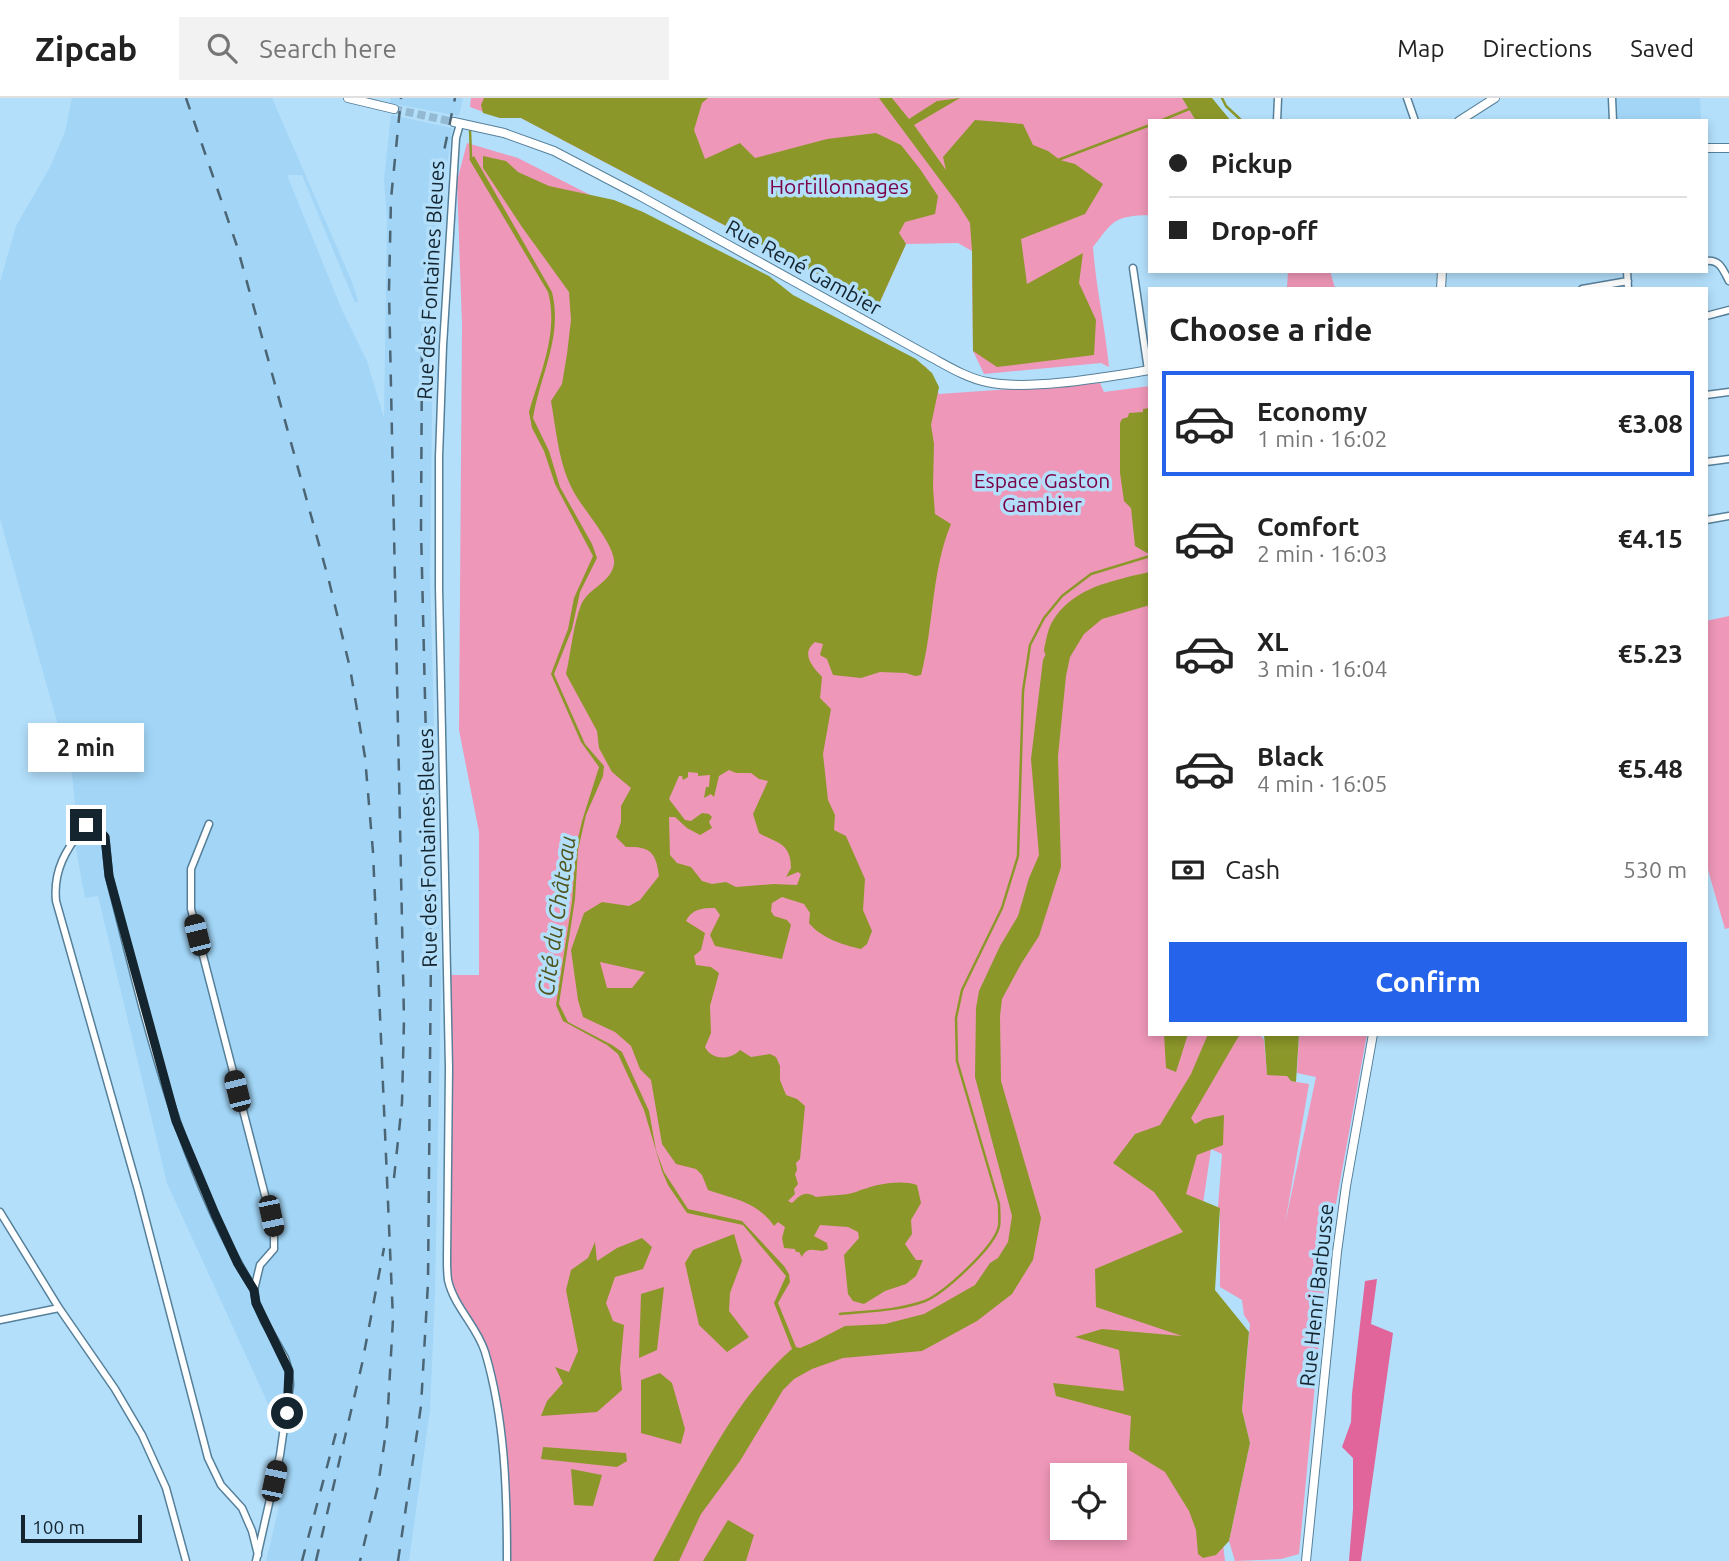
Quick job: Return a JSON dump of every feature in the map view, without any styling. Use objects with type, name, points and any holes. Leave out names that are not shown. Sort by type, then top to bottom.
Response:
[{"type":"street","points":[[350,98],[394,108]]},
{"type":"street","points":[[1276,119],[1278,98]]},
{"type":"street","points":[[1408,98],[1414,119]]},
{"type":"street","points":[[1462,119],[1495,98]]},
{"type":"street","points":[[1612,98],[1613,119]]},
{"type":"street","name":"Rue René Gambier","points":[[457,123],[504,133],[572,160],[927,355],[984,382],[1022,385],[1148,370]]},
{"type":"street","name":"Rue des Fontaines Bleues","points":[[457,123],[439,457],[439,588],[449,1068],[447,1258],[448,1279],[483,1346],[498,1403],[504,1468],[507,1561]]},
{"type":"street","points":[[1708,148],[1729,148]]},
{"type":"street","points":[[1708,261],[1719,263],[1729,281]]},
{"type":"street","points":[[1133,268],[1148,364]]},
{"type":"street","points":[[1605,287],[1628,285]]},
{"type":"street","points":[[1708,315],[1729,310]]},
{"type":"street","points":[[1708,395],[1729,392]]},
{"type":"street","points":[[1708,462],[1729,458]]},
{"type":"street","points":[[1708,520],[1729,516]]},
{"type":"street","points":[[209,824],[191,869],[191,909],[274,1230],[274,1250],[260,1265],[254,1290],[256,1303],[285,1358],[290,1385],[280,1455],[257,1558]]},
{"type":"street","points":[[254,1290],[238,1264],[176,1121],[109,876],[105,837],[96,827],[86,825],[71,844],[55,878],[56,901],[138,1190],[208,1458],[221,1485],[242,1508],[252,1531],[257,1558]]},
{"type":"street","name":"Rue Henri Barbusse","points":[[1306,1561],[1337,1252],[1373,1036]]},
{"type":"street","points":[[0,1212],[142,1435],[166,1488],[186,1561]]},
{"type":"street","points":[[0,1320],[59,1308]]},
{"type":"shaded area","points":[[72,98],[272,98],[352,282],[358,301],[355,303],[302,175],[287,175],[342,310],[367,361],[384,418],[387,220],[384,179],[391,115],[452,128],[438,232],[433,330],[430,575],[441,981],[435,1294],[430,1410],[409,1561],[266,1561],[278,1511],[286,1443],[167,1183],[98,896],[85,898],[75,844],[77,823],[72,775],[0,519],[0,282],[16,226],[50,167],[65,132]]},
{"type":"shaded area","points":[[391,98],[463,98],[459,116],[390,103]]},
{"type":"shaded area","points":[[484,98],[708,98],[702,103],[694,130],[705,159],[740,143],[755,158],[827,139],[876,133],[901,145],[920,169],[938,196],[935,214],[905,222],[899,233],[906,244],[878,306],[521,118],[500,118],[483,113],[481,105]]},
{"type":"shaded area","points":[[879,98],[892,98],[909,119],[937,101],[960,98],[914,125],[946,170],[943,157],[975,120],[1023,124],[1033,145],[1060,160],[1075,164],[1103,184],[1085,214],[1021,239],[1027,284],[1083,253],[1079,283],[1096,320],[1094,355],[997,367],[973,351],[970,223]]},
{"type":"shaded area","points":[[1182,98],[1212,98],[1229,119],[1195,119]]},
{"type":"shaded area","points":[[1616,98],[1700,98],[1701,119],[1616,119]]},
{"type":"shaded area","points":[[474,156],[552,292],[555,309],[553,340],[533,418],[549,451],[560,487],[597,558],[580,592],[572,629],[554,674],[585,744],[604,766],[603,776],[586,815],[578,850],[575,899],[559,1004],[568,1022],[622,1052],[649,1111],[656,1150],[664,1172],[688,1209],[742,1221],[784,1266],[790,1282],[778,1303],[796,1347],[814,1342],[845,1326],[885,1324],[924,1314],[975,1285],[1008,1242],[1012,1216],[975,1077],[976,1008],[979,991],[1000,946],[1018,916],[1039,855],[1031,759],[1043,660],[1057,630],[1080,604],[1108,589],[1148,579],[1148,606],[1102,619],[1084,634],[1070,657],[1058,756],[1061,867],[1039,936],[1002,999],[1001,1081],[1041,1218],[1033,1260],[1012,1294],[977,1321],[922,1351],[843,1358],[812,1369],[794,1379],[783,1390],[740,1461],[701,1514],[679,1561],[653,1561],[731,1421],[770,1370],[792,1349],[774,1303],[786,1276],[743,1225],[687,1213],[668,1185],[662,1171],[644,1110],[618,1054],[563,1021],[556,1005],[572,902],[576,847],[599,767],[581,742],[551,674],[568,629],[574,598],[593,556],[555,484],[544,451],[532,428],[529,412],[550,338],[551,307],[548,292],[469,159]]},
{"type":"shaded area","points":[[483,156],[506,161],[518,172],[549,186],[614,200],[643,212],[769,276],[793,295],[916,359],[932,373],[939,387],[931,425],[934,444],[935,514],[951,524],[936,580],[921,675],[880,672],[861,678],[833,675],[827,659],[820,655],[823,644],[815,642],[808,651],[810,660],[822,677],[820,698],[831,709],[823,754],[828,800],[835,815],[834,830],[846,836],[865,879],[863,910],[872,931],[867,944],[861,949],[826,937],[809,923],[810,913],[804,904],[782,897],[772,903],[771,911],[774,916],[787,920],[791,925],[782,959],[715,946],[710,935],[720,915],[715,908],[698,910],[686,921],[705,933],[701,950],[694,956],[696,965],[711,967],[719,973],[710,1006],[711,1033],[705,1047],[708,1052],[717,1057],[727,1057],[740,1050],[751,1057],[770,1054],[776,1057],[786,1095],[805,1106],[800,1159],[796,1163],[795,1174],[798,1184],[794,1189],[795,1194],[788,1201],[792,1203],[806,1194],[816,1197],[846,1194],[886,1184],[917,1185],[921,1203],[911,1220],[912,1234],[905,1244],[916,1260],[923,1260],[916,1276],[906,1284],[885,1291],[864,1304],[853,1301],[848,1294],[844,1255],[859,1238],[858,1232],[848,1227],[820,1225],[814,1236],[827,1243],[828,1249],[808,1250],[802,1257],[795,1249],[784,1248],[782,1238],[785,1227],[778,1222],[774,1226],[753,1206],[708,1190],[702,1175],[696,1169],[676,1164],[662,1144],[651,1080],[640,1069],[631,1046],[615,1032],[583,1017],[571,950],[584,913],[602,902],[629,906],[640,900],[659,876],[656,861],[650,852],[646,849],[626,847],[616,837],[621,822],[621,806],[631,788],[612,772],[599,748],[597,731],[566,674],[581,605],[609,576],[614,564],[611,549],[572,488],[557,439],[551,401],[562,384],[567,354],[571,320],[569,292],[483,168]],"holes":[[[729,770],[751,773],[768,781],[753,814],[759,833],[785,848],[791,868],[786,877],[798,872],[801,874],[797,885],[736,887],[726,882],[712,884],[702,881],[691,867],[677,863],[670,855],[669,817],[675,817],[700,835],[712,828],[709,822],[712,817],[709,814],[702,813],[691,821],[685,820],[669,799],[679,776],[682,776],[683,780],[688,777],[688,772],[698,773],[698,776],[710,775],[704,798],[711,794],[714,797],[719,776]],[[600,962],[645,972],[632,988],[607,988]]]},
{"type":"shaded area","points":[[1148,408],[1148,553],[1135,546],[1131,508],[1124,501],[1120,473],[1120,423],[1129,413],[1143,412],[1143,409]]},
{"type":"shaded area","points":[[1164,1036],[1187,1036],[1176,1072],[1166,1068]]},
{"type":"shaded area","points":[[1207,1036],[1239,1036],[1191,1118],[1195,1124],[1204,1119],[1224,1115],[1223,1145],[1197,1155],[1186,1194],[1220,1208],[1215,1290],[1249,1332],[1242,1410],[1250,1443],[1229,1541],[1216,1555],[1203,1558],[1198,1554],[1196,1530],[1189,1511],[1165,1472],[1129,1450],[1131,1416],[1056,1396],[1053,1383],[1124,1391],[1119,1350],[1075,1337],[1102,1329],[1182,1336],[1096,1307],[1095,1269],[1183,1232],[1154,1192],[1113,1163],[1135,1134],[1160,1125],[1191,1074]]},
{"type":"shaded area","points":[[1264,1036],[1299,1036],[1296,1082],[1287,1076],[1267,1075]]},
{"type":"shaded area","points":[[734,1234],[742,1261],[730,1293],[729,1311],[749,1337],[727,1352],[699,1325],[685,1263],[693,1250]]},
{"type":"shaded area","points":[[642,1238],[652,1247],[643,1269],[615,1277],[606,1303],[613,1321],[624,1325],[620,1369],[622,1390],[597,1412],[541,1416],[547,1401],[563,1383],[555,1367],[569,1372],[578,1351],[566,1290],[571,1270],[588,1258],[595,1242],[597,1261],[617,1248]]},
{"type":"shaded area","points":[[1377,1279],[1371,1324],[1393,1333],[1361,1561],[1349,1561],[1353,1458],[1342,1447],[1351,1422],[1365,1281]]},
{"type":"shaded area","points":[[664,1287],[657,1350],[639,1358],[641,1294]]},
{"type":"shaded area","points":[[660,1373],[672,1383],[685,1429],[681,1444],[641,1433],[641,1380]]},
{"type":"shaded area","points":[[543,1447],[626,1453],[627,1461],[617,1467],[541,1459]]},
{"type":"shaded area","points":[[571,1469],[602,1475],[593,1506],[574,1505]]},
{"type":"shaded area","points":[[728,1520],[754,1535],[746,1561],[703,1561]]},
{"type":"green space","name":"Hortillonnages","points":[[471,98],[1182,98],[1195,119],[1148,119],[1148,215],[1116,221],[1093,247],[1109,367],[1101,363],[984,374],[973,351],[972,251],[958,243],[906,244],[878,306],[521,118],[500,118],[470,107]]},
{"type":"green space","name":"Espace Gaston Gambier","points":[[467,143],[518,158],[926,367],[939,394],[1100,383],[1104,392],[1148,386],[1148,1036],[1261,1036],[1267,1074],[1287,1075],[1291,1081],[1309,1084],[1285,1224],[1316,1077],[1297,1073],[1299,1036],[1367,1036],[1328,1247],[1299,1554],[1281,1559],[1235,1561],[1229,1541],[1250,1443],[1242,1410],[1250,1324],[1244,1315],[1242,1300],[1220,1287],[1218,1207],[1222,1154],[1211,1149],[1199,1231],[1205,1386],[1225,1561],[507,1561],[498,1403],[486,1355],[448,1279],[447,975],[479,975],[479,832],[459,730],[462,325],[457,181]]},
{"type":"green space","points":[[1288,273],[1331,273],[1335,287],[1287,287]]},
{"type":"green space","points":[[1729,616],[1729,928],[1725,929],[1708,870],[1708,621]]},
{"type":"waterway","points":[[1222,98],[1226,106],[1240,119]]},
{"type":"waterway","name":"Cité du Château","points":[[1165,119],[1189,109]]},
{"type":"waterway","name":"Cité du Château","points":[[1058,160],[1148,126]]},
{"type":"waterway","name":"Cité du Château","points":[[470,129],[471,158]]},
{"type":"waterway","points":[[840,1314],[893,1309],[925,1301],[944,1289],[979,1257],[999,1226],[999,1204],[957,1061],[956,1018],[962,990],[1002,908],[1018,856],[1023,691],[1030,645],[1044,618],[1062,596],[1091,574],[1148,557]]},
{"type":"waterway","points":[[1051,650],[1057,627],[1077,605],[1099,593],[1148,579]]},
{"type":"tunnel","points":[[394,109],[454,122]]},
{"type":"railway","points":[[186,98],[237,246],[329,581],[350,668],[365,757],[373,852],[393,1319],[387,1425],[378,1486],[360,1561]]},
{"type":"railway","points":[[394,1178],[402,1103],[404,1019],[389,290],[391,199],[401,98]]},
{"type":"railway","points":[[398,1561],[421,1406],[428,1283],[431,951],[421,529],[422,345],[431,233],[455,98]]},
{"type":"railway","points":[[316,1561],[362,1364],[384,1248]]},
{"type":"railway","points":[[302,1561],[337,1429]]},
{"type":"route","points":[[86,825],[101,830],[105,837],[109,876],[121,926],[176,1121],[238,1264],[254,1290],[264,1321],[285,1358],[290,1385],[287,1413]]}]
